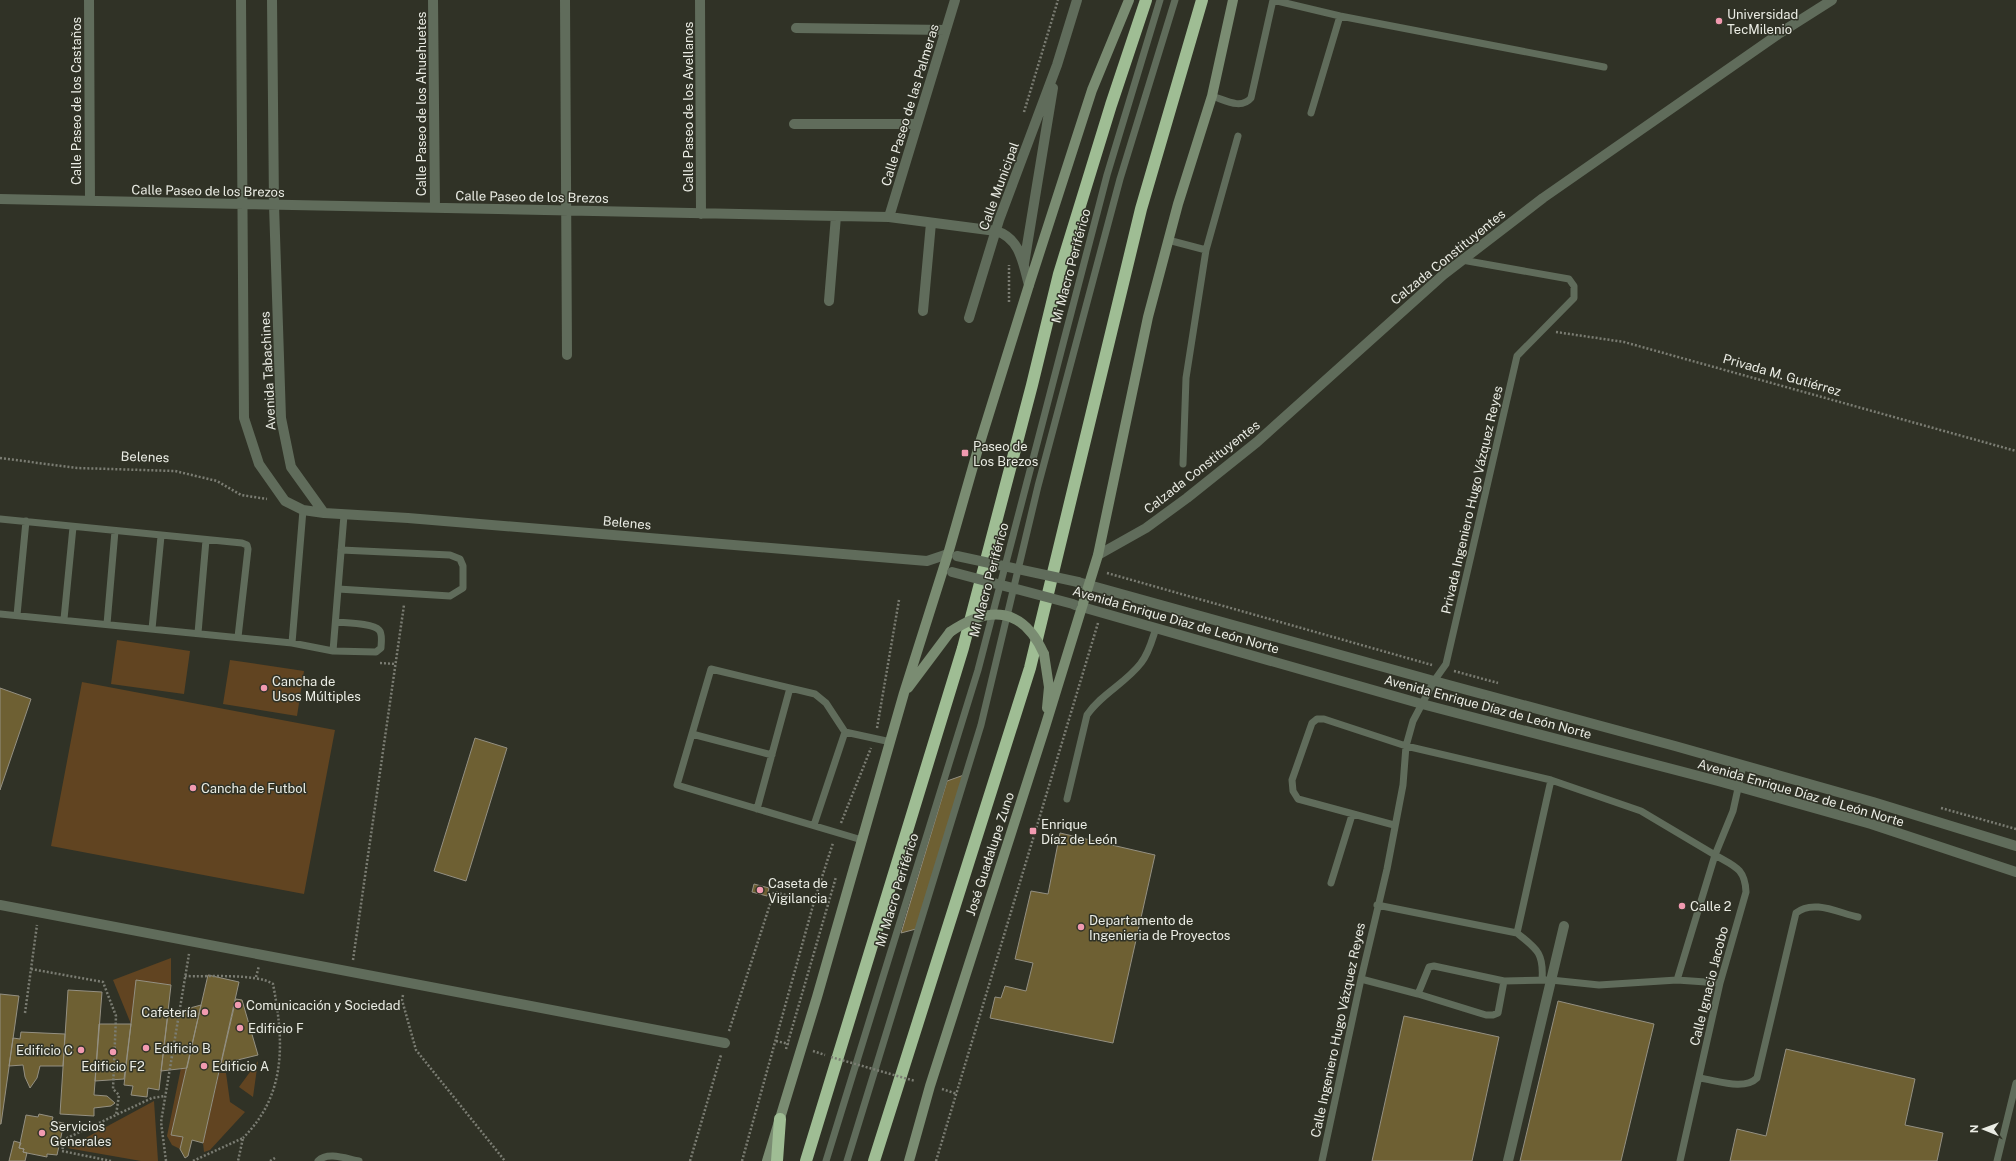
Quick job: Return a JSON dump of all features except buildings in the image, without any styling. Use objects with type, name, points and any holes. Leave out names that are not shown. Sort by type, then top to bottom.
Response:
[{"type":"highway","points":[[806,1161],[963,648],[1032,385],[1059,274],[1111,105],[1146,0]]},
{"type":"highway","points":[[874,1161],[1030,668],[1141,209],[1202,0]]},
{"type":"highway","points":[[777,1161],[780,1119]]},
{"type":"main road","points":[[767,1161],[891,742],[904,693],[942,570],[953,555],[978,449],[1029,285],[1092,90],[1129,0]]},
{"type":"main road","name":"José Guadalupe Zuno","points":[[909,1161],[983,918],[1045,728],[1078,606],[1089,585],[1098,555],[1148,317],[1168,240],[1212,96],[1233,0]]},
{"type":"main road","points":[[904,693],[950,632],[962,624],[982,615],[994,614],[1007,616],[1020,621],[1030,630],[1044,654],[1049,687],[1045,728]]},
{"type":"street","name":"Calle Paseo de los Castaños","points":[[89,0],[90,201]]},
{"type":"street","name":"Avenida Tabachines","points":[[241,0],[241,204],[244,418],[259,464],[285,501],[303,510],[324,514]]},
{"type":"street","name":"Avenida Tabachines","points":[[272,0],[274,205],[281,418],[291,467],[324,514]]},
{"type":"street","name":"Calle Paseo de los Ahuehuetes","points":[[433,0],[435,208]]},
{"type":"street","points":[[565,0],[567,355]]},
{"type":"street","name":"Calle Paseo de los Avellanos","points":[[700,0],[701,214]]},
{"type":"street","name":"Calle Paseo de las Palmeras","points":[[889,217],[955,0]]},
{"type":"street","name":"Calle Municipal","points":[[969,318],[996,231],[1057,65],[1077,0]]},
{"type":"street","name":"Calzada Constituyentes","points":[[1098,555],[1116,546],[1187,498],[1257,442],[1355,352],[1462,260],[1543,198],[1780,33],[1832,0]]},
{"type":"street","points":[[796,28],[946,30]]},
{"type":"street","name":"Calle Municipal","points":[[1023,265],[1057,65]]},
{"type":"street","points":[[794,124],[917,124]]},
{"type":"street","name":"Calle Paseo de los Brezos","points":[[0,199],[889,217],[932,224],[996,231],[1007,235],[1015,244],[1029,285]]},
{"type":"street","points":[[829,301],[836,216]]},
{"type":"street","points":[[924,311],[932,224]]},
{"type":"street","name":"Belenes","points":[[324,514],[927,561],[953,555]]},
{"type":"street","name":"Avenida Enrique Díaz de León Norte","points":[[953,555],[1089,585],[1675,746],[1873,802],[2016,846]]},
{"type":"street","name":"Belenes","points":[[927,561],[942,570]]},
{"type":"street","name":"Avenida Enrique Díaz de León Norte","points":[[942,570],[1078,606],[1422,704],[1871,824],[2016,872]]},
{"type":"street","points":[[0,905],[725,1044]]},
{"type":"street","points":[[1508,1161],[1546,980],[1564,926]]},
{"type":"lane","name":"Mi Macro Periférico","points":[[826,1161],[978,670],[1107,175],[1160,0]]},
{"type":"lane","name":"Mi Macro Periférico","points":[[847,1161],[981,725],[1038,486],[1120,179],[1175,0]]},
{"type":"lane","points":[[1212,96],[1240,104],[1246,103],[1251,98],[1273,0],[1340,16],[1604,67]]},
{"type":"lane","points":[[1311,114],[1340,16]]},
{"type":"lane","points":[[1183,464],[1186,378],[1206,250],[1238,136]]},
{"type":"lane","points":[[1168,240],[1206,250]]},
{"type":"lane","name":"Privada Ingeniero Hugo Vázquez Reyes","points":[[1394,825],[1403,785],[1406,746],[1413,721],[1434,681],[1446,664],[1517,356],[1574,298],[1574,286],[1569,279],[1462,260]]},
{"type":"lane","points":[[292,643],[303,510]]},
{"type":"lane","points":[[333,651],[344,515]]},
{"type":"lane","points":[[0,519],[242,543],[247,545],[238,637]]},
{"type":"lane","points":[[18,615],[26,521]]},
{"type":"lane","points":[[64,619],[74,527]]},
{"type":"lane","points":[[107,624],[115,531]]},
{"type":"lane","points":[[152,629],[161,536]]},
{"type":"lane","points":[[198,633],[206,540]]},
{"type":"lane","points":[[338,589],[450,596],[457,593],[462,588],[463,566],[460,559],[450,555],[341,550]]},
{"type":"lane","points":[[0,614],[238,637],[292,643],[333,651],[376,652],[381,648],[382,636],[379,630],[372,626],[336,622]]},
{"type":"lane","points":[[1067,799],[1087,715],[1095,704],[1125,680],[1141,663],[1149,648],[1156,628]]},
{"type":"lane","points":[[862,840],[678,785],[711,669],[815,694],[826,703],[845,732],[891,742]]},
{"type":"lane","points":[[756,808],[790,688]]},
{"type":"lane","name":"Calle Ignacio Jacobo","points":[[1352,815],[1298,799],[1293,791],[1292,780],[1312,723],[1317,719],[1324,719],[1406,746],[1551,780],[1641,811],[1740,870],[1745,879],[1746,892],[1720,983],[1680,1161]]},
{"type":"lane","points":[[814,825],[845,732]]},
{"type":"lane","points":[[692,734],[772,754]]},
{"type":"lane","points":[[1676,980],[1715,854],[1733,811],[1743,766]]},
{"type":"lane","points":[[1517,933],[1551,780]]},
{"type":"lane","points":[[1331,883],[1352,815],[1394,825]]},
{"type":"lane","name":"Calle Ingeniero Hugo Vázquez Reyes","points":[[1322,1161],[1386,869],[1394,825]]},
{"type":"lane","points":[[1377,905],[1517,933],[1534,947],[1543,962],[1546,980]]},
{"type":"lane","points":[[1699,1078],[1742,1084],[1751,1084],[1757,1078],[1796,913],[1803,908],[1814,906],[1858,917]]},
{"type":"lane","points":[[1418,994],[1429,967],[1434,966],[1504,981],[1546,980],[1599,985],[1676,980],[1720,983]]},
{"type":"lane","points":[[1361,979],[1418,994],[1486,1015],[1493,1015],[1498,1012],[1504,981]]},
{"type":"lane","points":[[1997,1161],[2016,1083]]},
{"type":"lane","points":[[318,1161],[322,1157],[330,1156],[359,1161]]},
{"type":"path","points":[[1022,119],[1058,0]]},
{"type":"path","points":[[1008,308],[1009,262]]},
{"type":"path","name":"Privada M. Gutiérrez","points":[[1541,330],[1581,334],[1624,342],[2016,451]]},
{"type":"path","name":"Belenes","points":[[0,458],[77,468],[175,471],[217,481],[241,495],[254,498],[285,501]]},
{"type":"path","points":[[352,972],[406,594]]},
{"type":"path","points":[[742,1161],[814,902],[837,832],[875,738],[899,600]]},
{"type":"path","points":[[785,1052],[838,871]]},
{"type":"path","points":[[690,1161],[725,1044],[774,892],[814,902]]},
{"type":"path","points":[[25,1013],[39,913]]},
{"type":"path","points":[[166,1161],[161,1122],[191,942]]},
{"type":"path","points":[[31,969],[103,982],[116,1016],[113,1089],[119,1096],[116,1115]]},
{"type":"path","points":[[185,976],[256,978],[268,980],[273,984],[280,1032],[280,1067],[272,1096],[261,1117],[243,1138],[193,1161]]},
{"type":"path","points":[[406,983],[402,1000],[416,1050],[505,1161]]},
{"type":"path","points":[[831,1057],[915,1081]]},
{"type":"path","points":[[111,1161],[62,1151],[65,1139],[152,1098],[165,1096]]},
{"type":"path","points":[[238,1161],[243,1138]]},
{"type":"path","points":[[270,1161],[276,1158],[275,1161]]},
{"type":"shaded area","points":[[117,640],[190,651],[184,694],[111,684]]},
{"type":"shaded area","name":"Cancha de Usos Múltiples","points":[[230,660],[304,671],[297,716],[223,704]]},
{"type":"shaded area","name":"Cancha de Futbol","points":[[82,682],[335,730],[304,894],[51,846]]},
{"type":"shaded area","points":[[171,958],[171,985],[136,981],[131,1024],[113,980]]},
{"type":"shaded area","points":[[258,1061],[253,1097],[239,1087]]},
{"type":"shaded area","points":[[181,1068],[187,1068],[172,1135],[183,1137],[180,1149],[172,1145],[167,1136]]},
{"type":"shaded area","points":[[219,1073],[226,1073],[230,1102],[245,1112],[210,1150],[204,1152],[203,1143]]},
{"type":"shaded area","points":[[154,1101],[158,1161],[141,1161],[67,1148]]},
{"type":"place","name":"Universidad TecMilenio","points":[[1719,21]]},
{"type":"place","name":"Paseo de Los Brezos","points":[[965,453]]},
{"type":"place","name":"Cancha de Usos Múltiples","points":[[264,688]]},
{"type":"place","name":"Cancha de Futbol","points":[[193,788]]},
{"type":"place","name":"Enrique Díaz de León","points":[[1033,831]]},
{"type":"place","name":"Caseta de Vigilancia","points":[[760,890]]},
{"type":"place","name":"Calle 2","points":[[1682,906]]},
{"type":"place","name":"Departamento de Ingenieria de Proyectos","points":[[1081,927]]},
{"type":"place","name":"Comunicación y Sociedad","points":[[238,1005]]},
{"type":"place","name":"Cafetería","points":[[205,1012]]},
{"type":"place","name":"Edificio F","points":[[240,1028]]},
{"type":"place","name":"Edificio B","points":[[146,1048]]},
{"type":"place","name":"Edificio C","points":[[81,1050]]},
{"type":"place","name":"Edificio F2","points":[[113,1052]]},
{"type":"place","name":"Edificio A","points":[[204,1066]]},
{"type":"place","name":"Servicios Generales","points":[[42,1133]]}]
